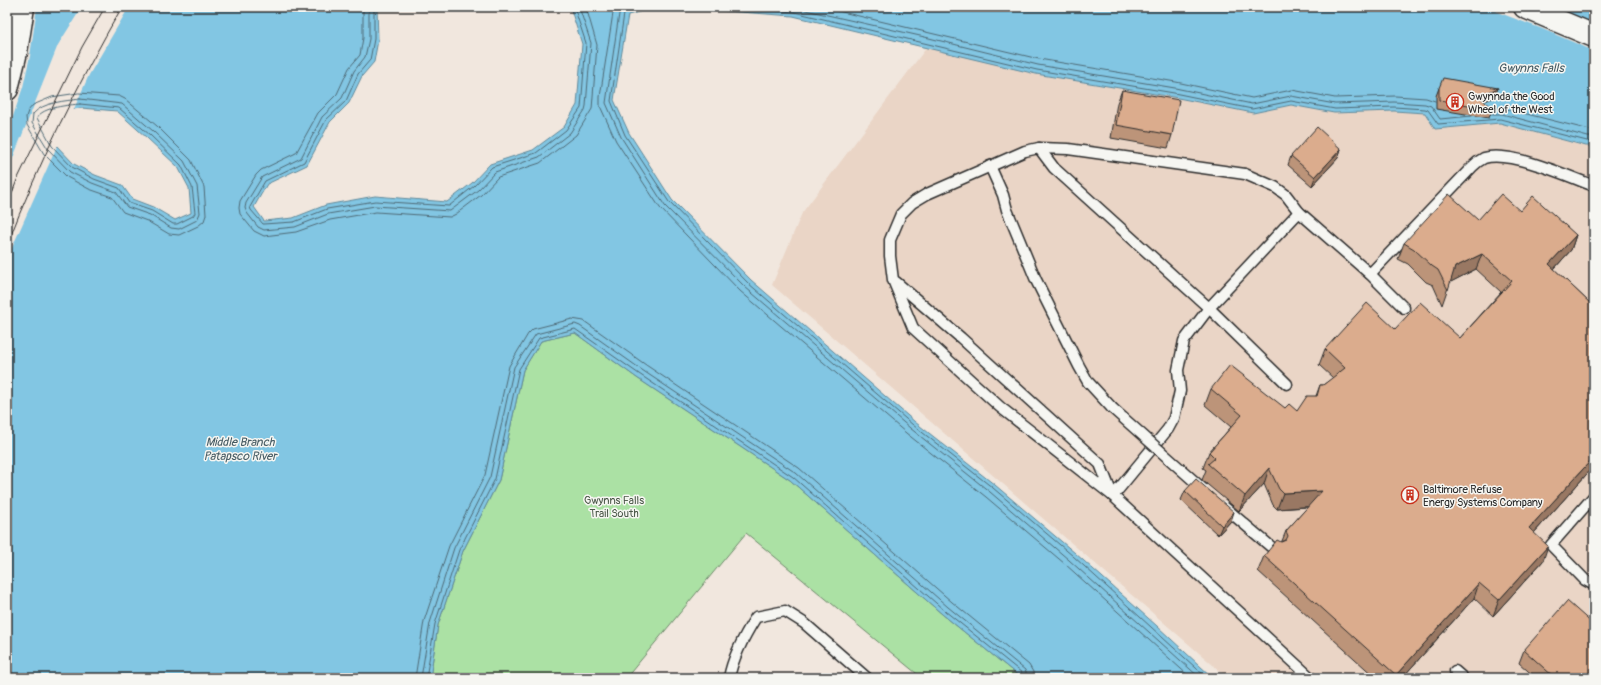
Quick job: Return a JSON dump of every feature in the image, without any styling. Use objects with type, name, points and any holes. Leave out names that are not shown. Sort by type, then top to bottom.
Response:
[{"type":"highway","points":[[7,89],[16,52],[23,7]]},
{"type":"highway","points":[[1525,7],[1594,36]]},
{"type":"lane","points":[[1040,148],[1054,168],[1209,308],[1287,384]]},
{"type":"lane","points":[[1311,678],[1113,496],[1000,407],[913,328],[893,280],[890,240],[901,214],[912,203],[927,194],[1024,151],[1040,148],[1068,149],[1245,174],[1275,187],[1286,194],[1299,212],[1370,274],[1404,308]]},
{"type":"lane","points":[[1370,274],[1482,158],[1493,156],[1514,158],[1594,186]]},
{"type":"lane","points":[[990,166],[1003,195],[1007,210],[1036,280],[1088,382],[1112,408],[1276,551]]},
{"type":"lane","points":[[1113,496],[1168,429],[1174,418],[1180,391],[1178,370],[1184,341],[1209,308],[1299,212]]},
{"type":"lane","points":[[893,280],[961,338],[1100,464],[1113,496]]},
{"type":"lane","points":[[1594,496],[1551,545],[1585,580],[1594,585]]},
{"type":"lane","points":[[729,678],[731,666],[742,640],[756,617],[786,611],[804,623],[867,678]]},
{"type":"shaded area","points":[[927,47],[1036,74],[1173,97],[1253,113],[1291,105],[1334,113],[1394,111],[1425,113],[1435,129],[1500,123],[1586,146],[1594,146],[1594,678],[1228,678],[772,285],[802,213]]},
{"type":"green space","name":"Gwynns Falls Trail South","points":[[575,333],[637,378],[790,480],[942,614],[1021,678],[922,678],[746,533],[626,678],[430,678],[438,625],[463,551],[499,480],[523,370],[541,341]]},
{"type":"water","name":"Middle Branch Patapsco River","points":[[7,7],[377,7],[378,40],[374,62],[362,76],[349,103],[330,122],[307,165],[267,184],[254,207],[264,221],[293,218],[326,205],[375,196],[447,202],[472,183],[490,164],[533,150],[564,127],[577,105],[582,44],[570,7],[657,7],[628,15],[614,100],[629,133],[672,200],[751,280],[915,422],[995,485],[1075,553],[1213,678],[1021,678],[942,614],[790,480],[637,378],[575,333],[541,341],[523,370],[499,480],[463,551],[438,625],[430,678],[7,678]],"holes":[[[81,108],[117,111],[178,167],[189,188],[191,213],[175,220],[153,207],[132,199],[122,185],[95,175],[74,164],[55,144],[40,118],[57,111]]]},
{"type":"water","name":"Gwynns Falls","points":[[673,7],[1594,7],[1594,146],[1586,146],[1500,123],[1435,129],[1425,113],[1394,111],[1334,113],[1291,105],[1253,113],[1173,97],[1036,74],[793,16]]},
{"type":"pier","points":[[13,7],[37,7],[30,56],[23,87],[7,134],[7,48]]},
{"type":"pier","points":[[82,7],[129,7],[89,75],[73,111],[58,113],[43,119],[58,144],[7,259],[7,173],[58,45]]},
{"type":"pier","points":[[1484,7],[1554,7],[1594,24],[1594,51],[1540,28]]},
{"type":"building","points":[[1443,78],[1498,88],[1479,96],[1492,109],[1439,100],[1439,88]]},
{"type":"building","points":[[1122,90],[1179,100],[1172,135],[1116,125]]},
{"type":"building","points":[[1317,127],[1341,149],[1315,177],[1291,156]]},
{"type":"building","points":[[1449,194],[1478,220],[1501,194],[1520,211],[1533,196],[1576,235],[1549,264],[1592,305],[1594,305],[1594,457],[1529,528],[1548,546],[1499,600],[1479,583],[1396,675],[1264,556],[1277,540],[1281,542],[1286,540],[1288,536],[1286,531],[1322,491],[1283,493],[1279,489],[1269,468],[1245,496],[1208,464],[1215,458],[1209,452],[1242,415],[1211,389],[1230,365],[1285,408],[1289,404],[1297,411],[1307,396],[1317,396],[1320,385],[1323,385],[1345,368],[1325,349],[1367,303],[1395,329],[1420,302],[1460,338],[1512,281],[1482,254],[1455,267],[1448,290],[1438,270],[1414,249],[1404,243]]},
{"type":"building","points":[[1196,479],[1234,512],[1222,526],[1185,491]]},
{"type":"building","points":[[1567,601],[1594,625],[1594,670],[1586,678],[1555,678],[1524,650]]},
{"type":"tram line","points":[[7,206],[17,180],[82,47],[105,7]]},
{"type":"tram line","points":[[7,245],[32,184],[60,124],[122,7]]},
{"type":"place","name":"Gwynnda the Good Wheel of the West","points":[[1455,102]]},
{"type":"place","name":"Baltimore Refuse Energy Systems Company","points":[[1410,495]]}]
